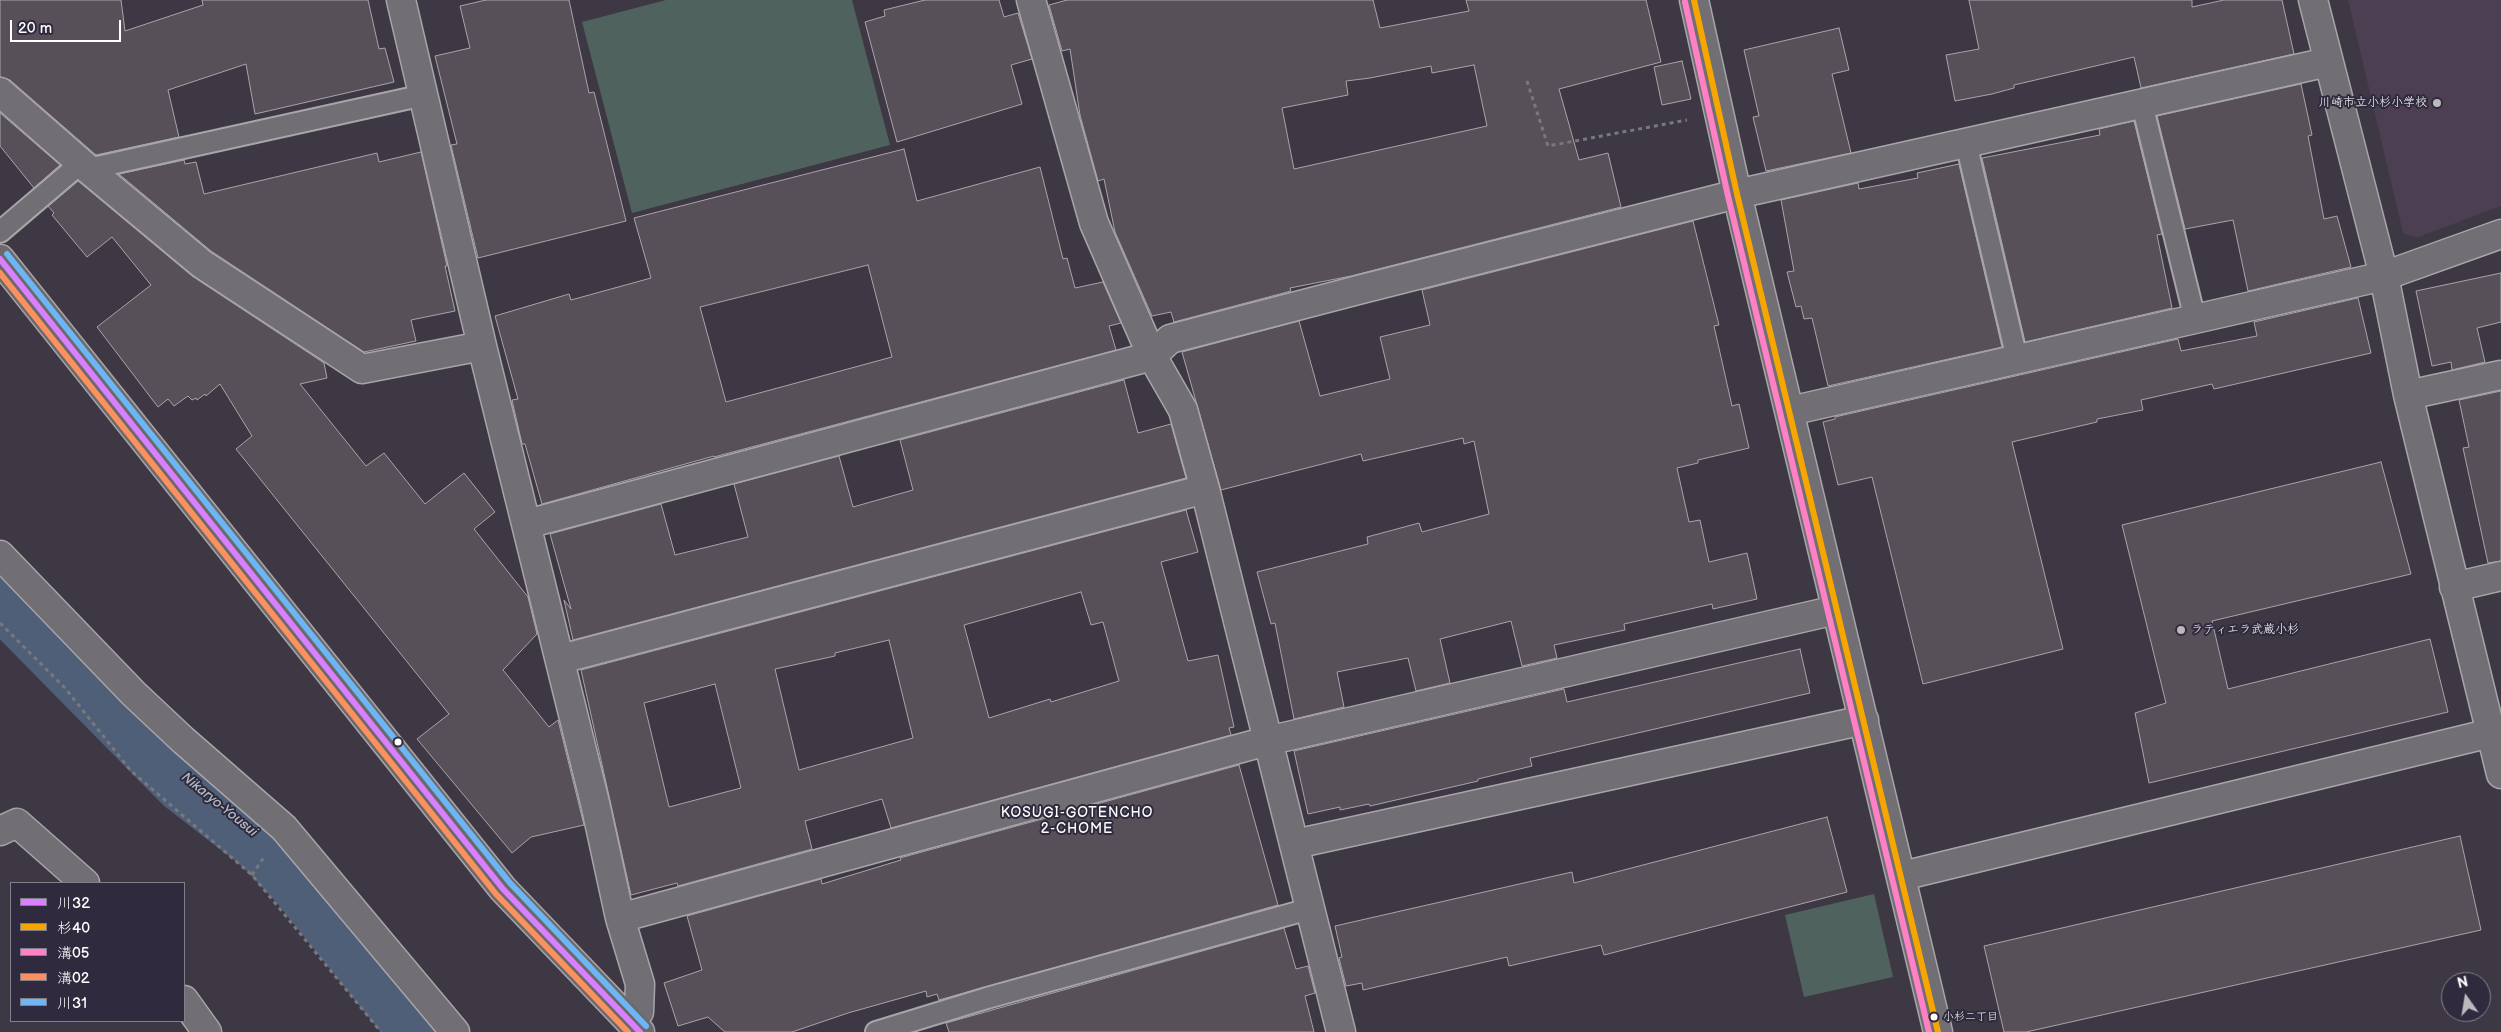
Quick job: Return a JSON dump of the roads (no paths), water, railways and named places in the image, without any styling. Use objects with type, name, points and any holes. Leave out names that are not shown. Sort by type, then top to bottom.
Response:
[{"type":"highway","points":[[0,259],[503,890],[635,1026]]},
{"type":"street","points":[[1031,0],[1094,223],[1152,356],[1183,410],[1206,489],[1267,741],[1295,844],[1309,910],[1341,1032]]},
{"type":"street","points":[[1694,0],[1737,194],[1938,1032]]},
{"type":"street","points":[[2314,0],[2328,62],[2384,276],[2408,396],[2501,770]]},
{"type":"street","points":[[404,1],[482,346],[561,659],[620,918],[640,984],[639,1012],[635,1026]]},
{"type":"street","points":[[527,524],[1152,356],[1170,339],[1737,194],[2328,62]]},
{"type":"street","points":[[0,92],[84,166],[202,264],[362,369],[482,346]]},
{"type":"street","points":[[1790,410],[2384,276],[2501,234]]},
{"type":"street","points":[[2408,396],[2501,375]]},
{"type":"street","points":[[561,659],[1206,489]]},
{"type":"street","points":[[0,555],[134,694],[284,828],[454,1032]]},
{"type":"street","points":[[2454,586],[2501,576]]},
{"type":"street","points":[[620,918],[1267,741],[1836,610]]},
{"type":"street","points":[[1295,844],[1864,720]]},
{"type":"street","points":[[1902,876],[2491,733]]},
{"type":"street","points":[[0,832],[16,823],[84,882]]},
{"type":"street","points":[[185,1001],[207,1032]]},
{"type":"lane","points":[[0,232],[84,166],[424,95]]},
{"type":"lane","points":[[2142,104],[2195,319]]},
{"type":"lane","points":[[1966,143],[2017,359]]},
{"type":"lane","points":[[876,1032],[987,998],[1309,910]]},
{"type":"waterway","name":"Nikaryo-Yousui","points":[[0,591],[186,780],[266,842],[302,880],[424,1032]]},
{"type":"place","name":"川崎市立小杉小学校","points":[[2437,103]]},
{"type":"place","name":"ラティエラ武蔵小杉","points":[[2181,630]]},
{"type":"place","name":"小杉二丁目","points":[[1934,1017]]},
{"type":"district","name":"KOSUGI-GOTENCHO 2-CHOME","points":[[1077,822]]}]
